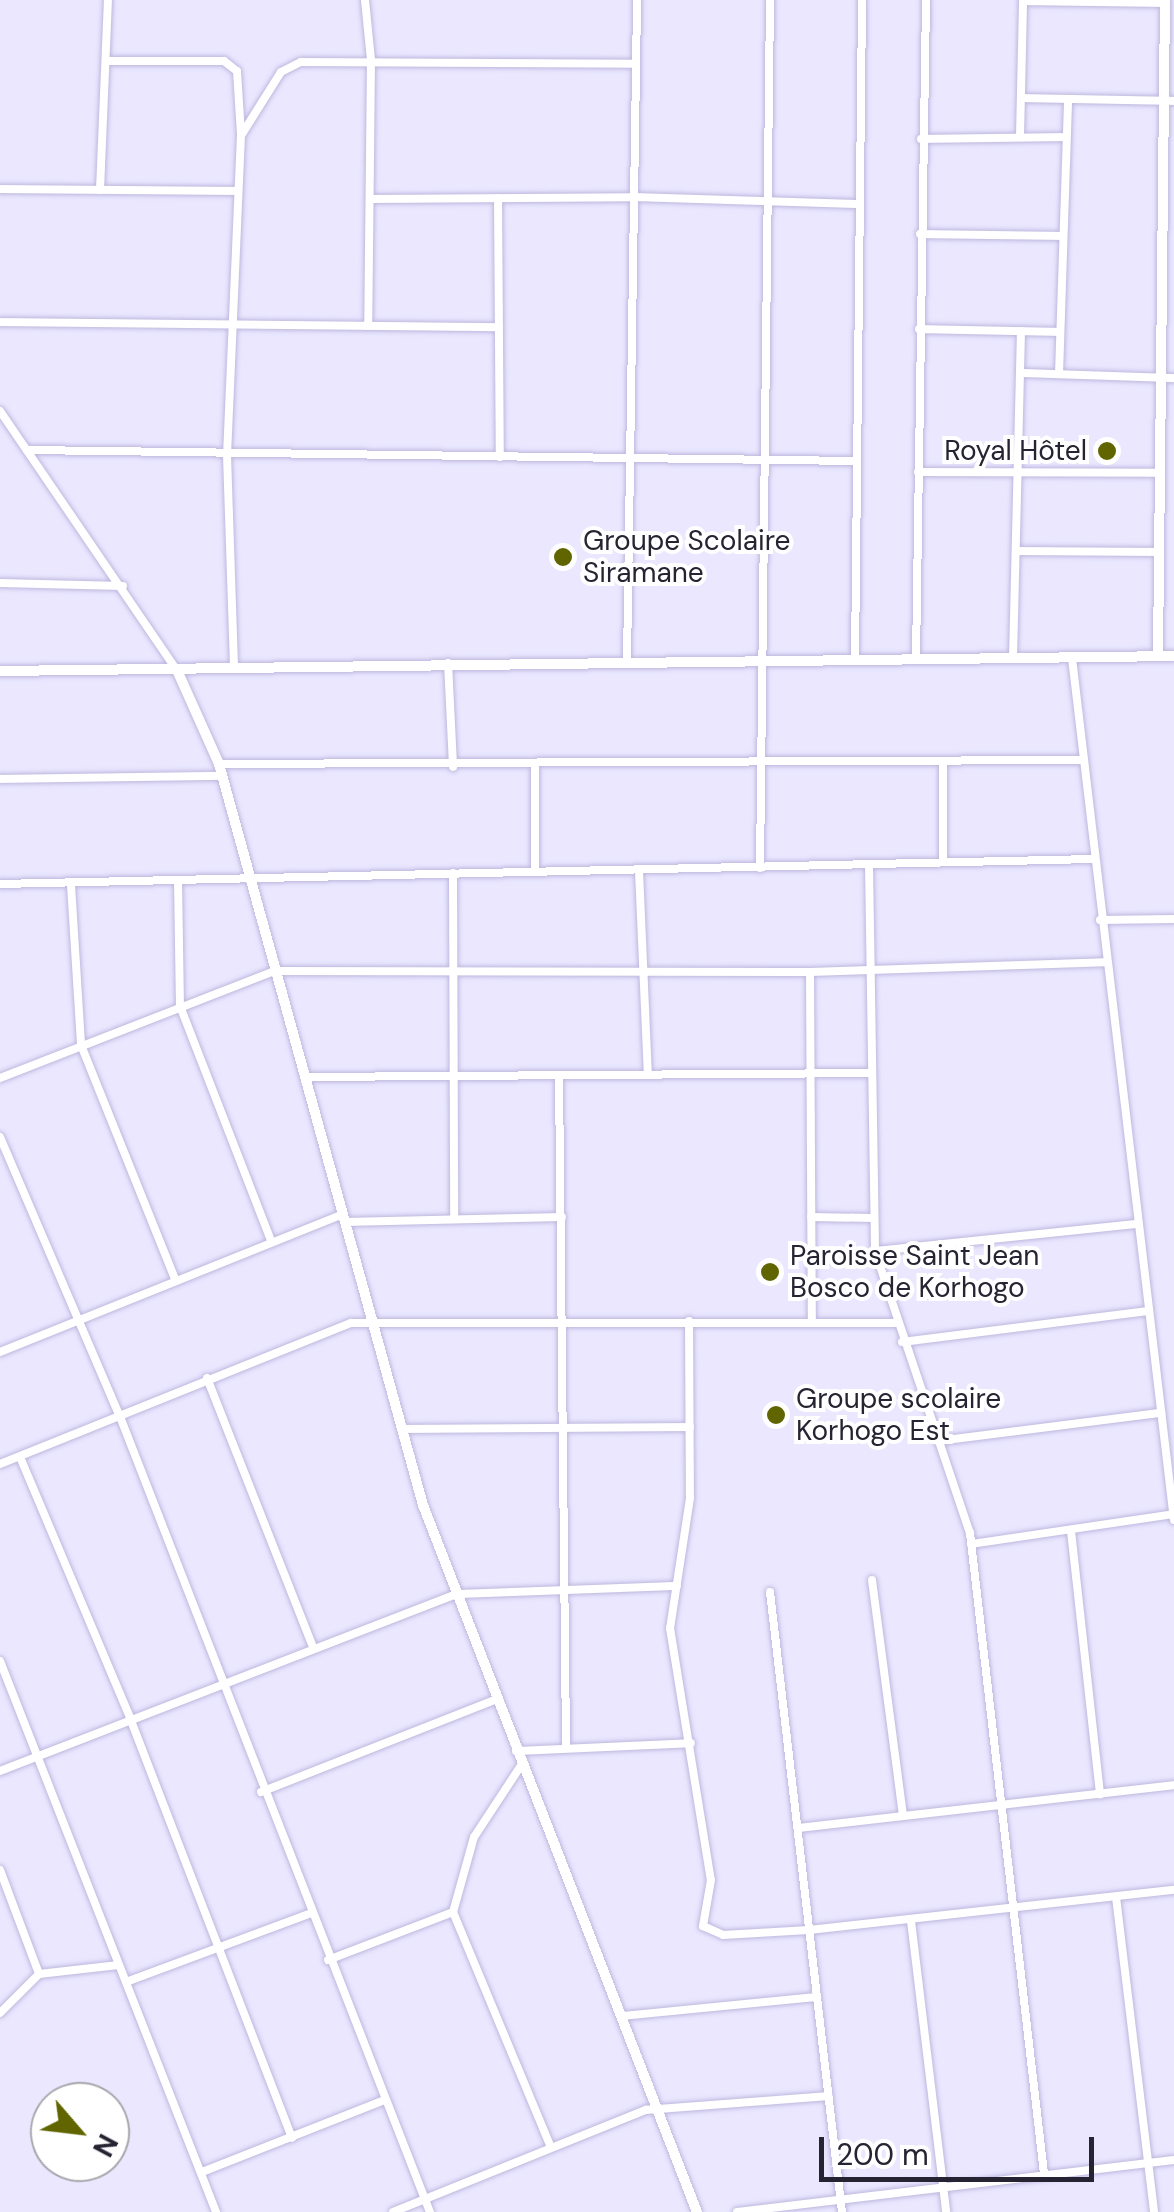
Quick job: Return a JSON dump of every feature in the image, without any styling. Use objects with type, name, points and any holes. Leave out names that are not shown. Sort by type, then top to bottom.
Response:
[{"type":"street","points":[[100,190],[108,0]]},
{"type":"street","points":[[364,0],[371,60],[368,326]]},
{"type":"street","points":[[628,662],[637,0]]},
{"type":"street","points":[[760,868],[770,0]]},
{"type":"street","points":[[854,660],[856,204],[862,0]]},
{"type":"street","points":[[916,659],[926,0]]},
{"type":"street","points":[[1020,136],[1023,1],[1165,2],[1169,101],[1160,378],[1158,656]]},
{"type":"street","points":[[106,61],[234,66],[242,135],[228,455],[234,664]]},
{"type":"street","points":[[242,135],[281,72],[300,62],[636,64]]},
{"type":"street","points":[[1023,98],[1169,101]]},
{"type":"street","points":[[1059,374],[1068,99]]},
{"type":"street","points":[[921,139],[1065,137]]},
{"type":"street","points":[[0,188],[238,190]]},
{"type":"street","points":[[370,198],[634,196],[856,204]]},
{"type":"street","points":[[498,198],[500,457]]},
{"type":"street","points":[[920,234],[1062,236]]},
{"type":"street","points":[[0,322],[499,327]]},
{"type":"street","points":[[919,329],[1060,332]]},
{"type":"street","points":[[1013,658],[1021,331]]},
{"type":"street","points":[[1020,373],[1174,378]]},
{"type":"street","points":[[0,411],[177,670],[219,764],[401,1430],[495,1700],[697,2212]]},
{"type":"street","points":[[27,450],[854,461]]},
{"type":"street","points":[[918,472],[1159,473]]},
{"type":"street","points":[[1016,551],[1159,552]]},
{"type":"street","points":[[0,584],[123,586]]},
{"type":"street","points":[[0,671],[177,670],[234,664],[1174,656]]},
{"type":"street","points":[[972,1544],[1174,1517],[1080,760],[1072,658]]},
{"type":"street","points":[[448,663],[453,767]]},
{"type":"street","points":[[219,764],[760,766],[1080,760]]},
{"type":"street","points":[[943,761],[943,862]]},
{"type":"street","points":[[534,870],[536,766]]},
{"type":"street","points":[[0,779],[222,776]]},
{"type":"street","points":[[0,884],[1092,859]]},
{"type":"street","points":[[869,865],[875,1251],[895,1323],[972,1544],[1044,2174]]},
{"type":"street","points":[[639,871],[648,1075]]},
{"type":"street","points":[[454,873],[454,1219]]},
{"type":"street","points":[[178,880],[180,1006],[271,1242]]},
{"type":"street","points":[[71,885],[81,1045],[176,1281]]},
{"type":"street","points":[[1100,920],[1174,919]]},
{"type":"street","points":[[0,1078],[275,971],[810,972],[1105,962]]},
{"type":"street","points":[[810,972],[812,1322]]},
{"type":"street","points":[[305,1077],[871,1072]]},
{"type":"street","points":[[559,1076],[566,1748]]},
{"type":"street","points":[[0,1137],[119,1414],[261,1792],[430,2212]]},
{"type":"street","points":[[810,1217],[872,1218]]},
{"type":"street","points":[[0,1352],[75,1318],[342,1218],[562,1218]]},
{"type":"street","points":[[875,1251],[1137,1224]]},
{"type":"street","points":[[902,1342],[1148,1311]]},
{"type":"street","points":[[689,1320],[690,1498],[670,1628],[692,1743],[711,1880],[703,1926],[722,1936],[809,1930],[1174,1890]]},
{"type":"street","points":[[0,1464],[320,1331],[371,1322],[895,1323]]},
{"type":"street","points":[[207,1378],[313,1647]]},
{"type":"street","points":[[938,1441],[1161,1413]]},
{"type":"street","points":[[401,1430],[564,1425],[690,1427]]},
{"type":"street","points":[[20,1456],[130,1718],[292,2138]]},
{"type":"street","points":[[1070,1531],[1100,1794]]},
{"type":"street","points":[[872,1580],[903,1815]]},
{"type":"street","points":[[0,1772],[219,1683],[456,1594],[677,1586]]},
{"type":"street","points":[[770,1592],[842,2212]]},
{"type":"street","points":[[0,1661],[216,2212]]},
{"type":"street","points":[[261,1792],[495,1700]]},
{"type":"street","points":[[516,1751],[692,1743]]},
{"type":"street","points":[[522,1764],[474,1838],[454,1912],[551,2147]]},
{"type":"street","points":[[798,1828],[1174,1785]]},
{"type":"street","points":[[0,1870],[38,1974]]},
{"type":"street","points":[[1116,1897],[1154,2212]]},
{"type":"street","points":[[328,1960],[454,1912]]},
{"type":"street","points":[[126,1982],[309,1914]]},
{"type":"street","points":[[912,1920],[946,2212]]},
{"type":"street","points":[[0,2013],[38,1974],[118,1965]]},
{"type":"street","points":[[622,2016],[817,1996]]},
{"type":"street","points":[[393,2212],[658,2108],[828,2096]]},
{"type":"street","points":[[202,2172],[385,2100]]},
{"type":"street","points":[[737,2212],[1174,2160]]},
{"type":"place","name":"Royal Hôtel","points":[[1107,451]]},
{"type":"place","name":"Groupe Scolaire Siramane","points":[[563,557]]},
{"type":"place","name":"Paroisse Saint Jean Bosco de Korhogo","points":[[770,1272]]},
{"type":"place","name":"Groupe scolaire Korhogo Est","points":[[776,1415]]}]
